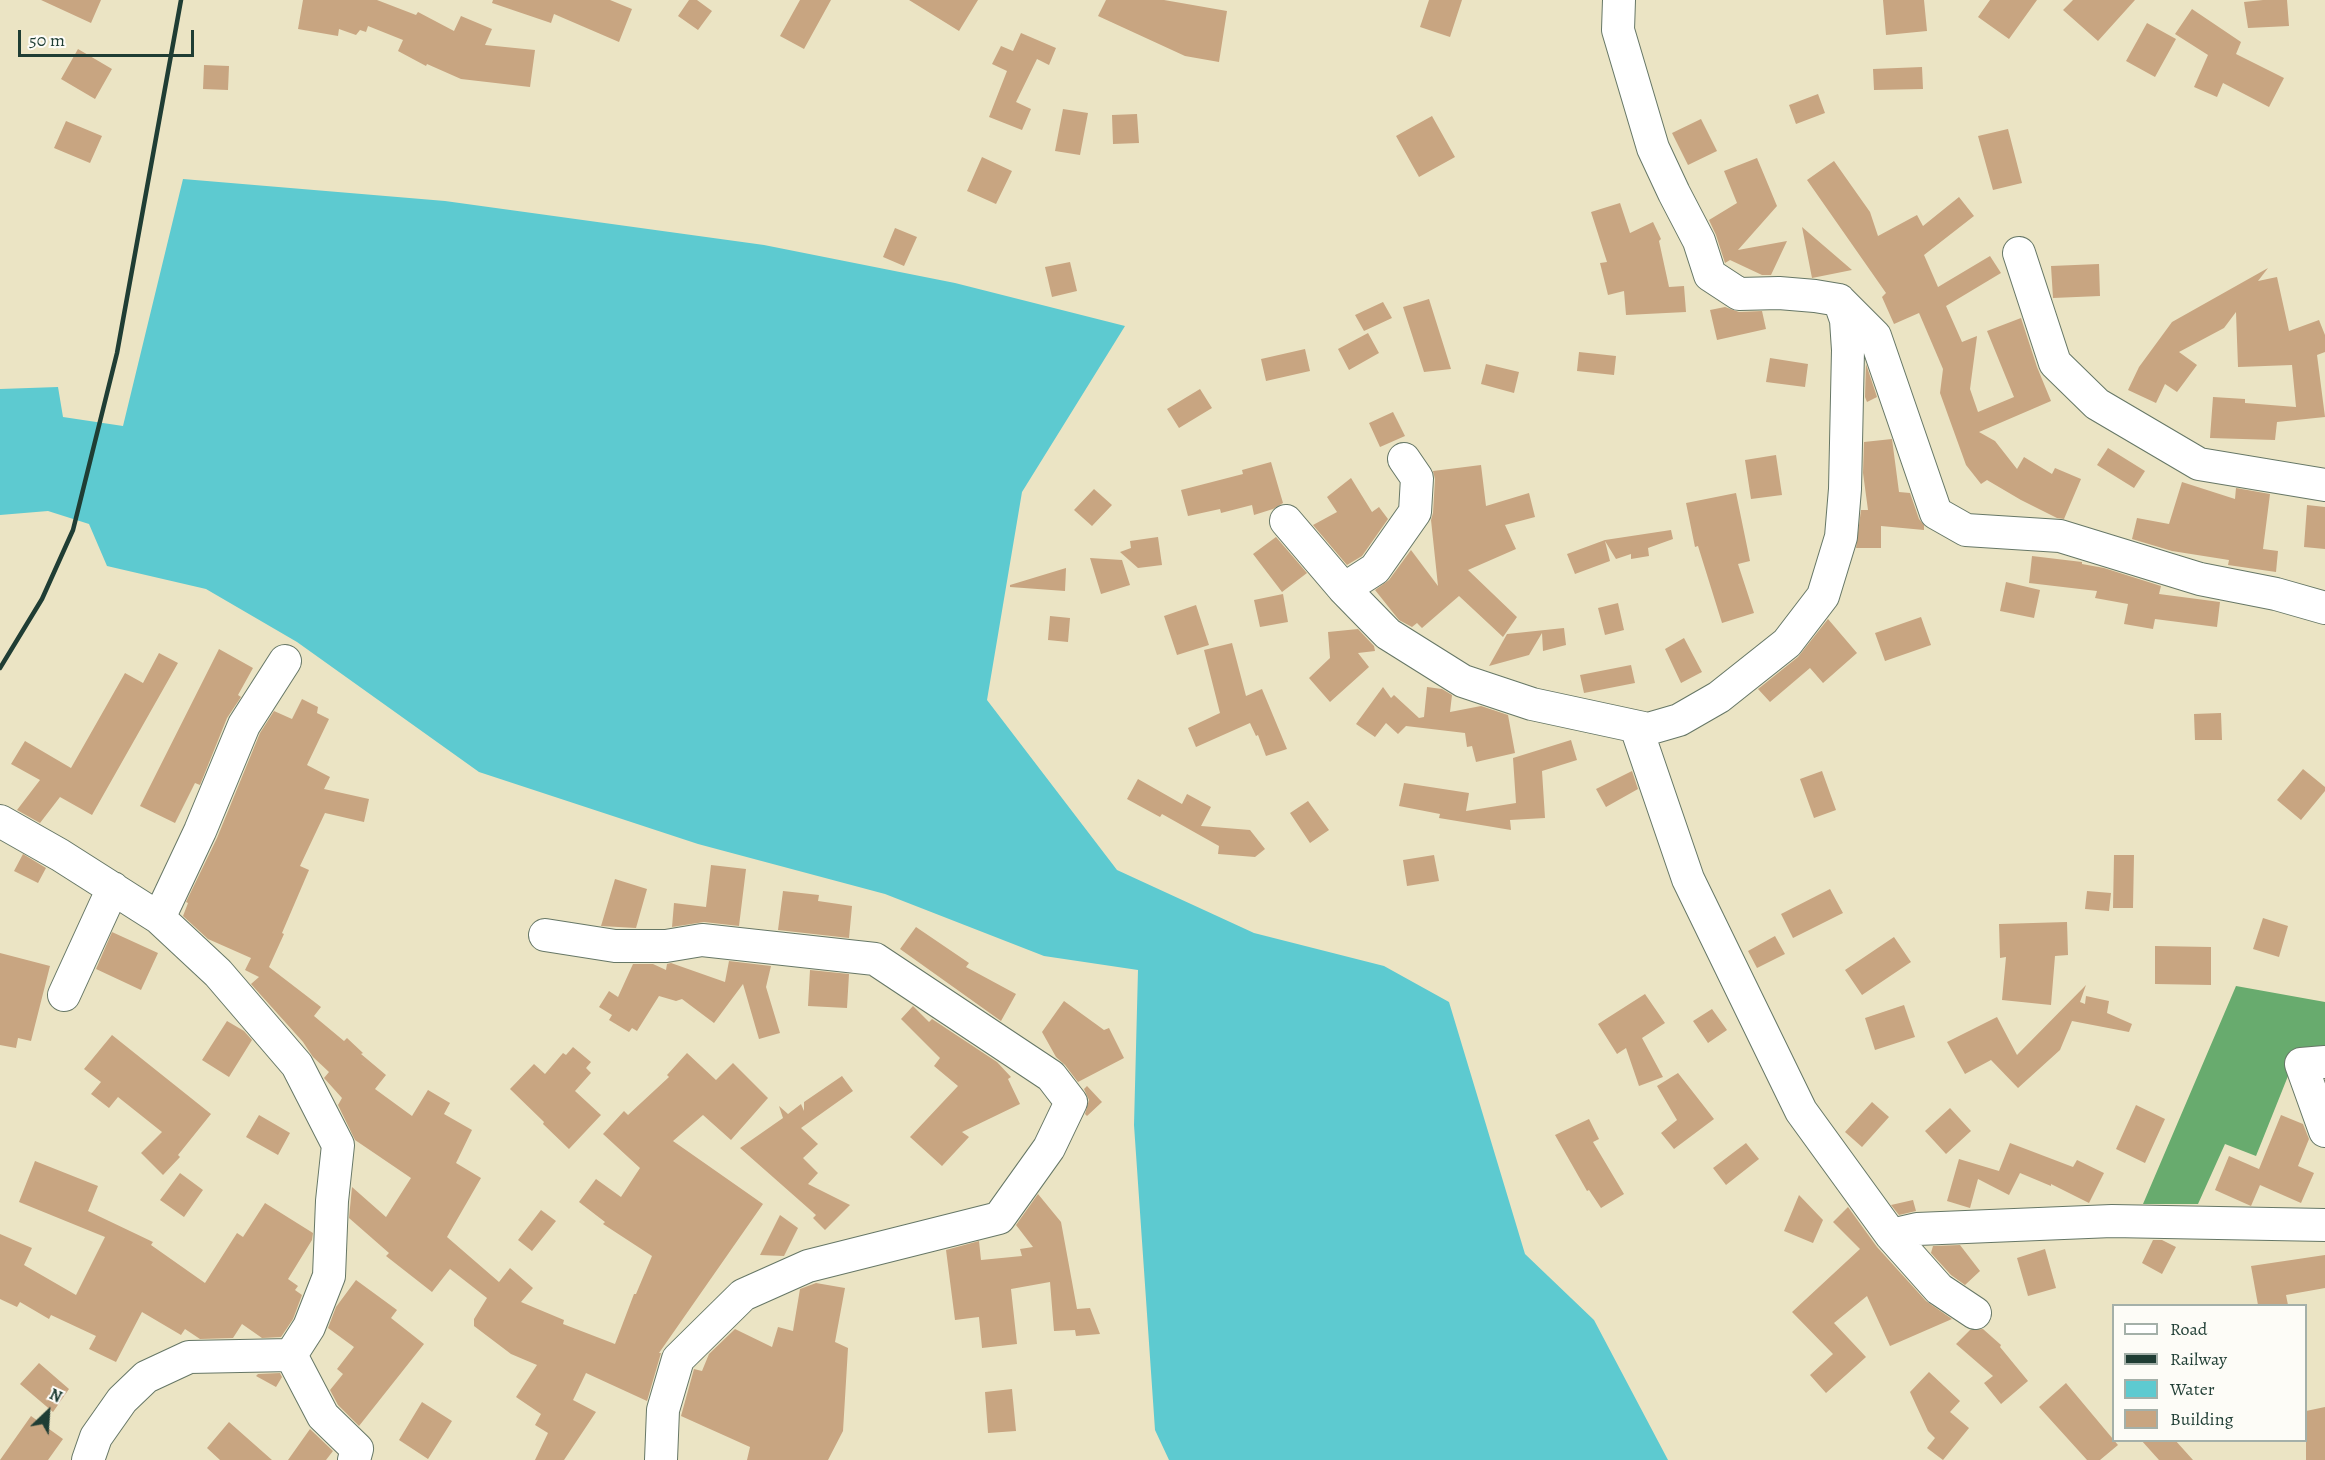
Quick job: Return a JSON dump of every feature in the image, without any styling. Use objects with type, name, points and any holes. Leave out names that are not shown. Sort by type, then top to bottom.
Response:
[{"type":"street","points":[[1619,0],[1618,30],[1653,148],[1699,240],[1710,275],[1739,294],[1779,293],[1839,300],[1875,336],[1936,513],[1966,530],[2060,536],[2200,579],[2276,594],[2325,608]]},
{"type":"street","points":[[2019,253],[2055,363],[2097,404],[2199,464],[2325,485]]},
{"type":"street","points":[[1286,521],[1344,589],[1388,634],[1463,681],[1532,704],[1636,727],[1648,729],[1679,720],[1719,697],[1787,643],[1823,596],[1841,537],[1845,489],[1848,350],[1846,320],[1839,300]]},
{"type":"street","points":[[1344,589],[1376,569],[1415,512],[1417,478],[1404,459]]},
{"type":"street","points":[[159,918],[200,831],[244,725],[285,661]]},
{"type":"street","points":[[1636,727],[1688,879],[1802,1111],[1891,1235],[1940,1289],[1975,1313]]},
{"type":"street","points":[[0,821],[159,918],[218,973],[297,1065],[338,1145],[332,1201],[329,1276],[309,1327],[291,1355]]},
{"type":"street","points":[[64,995],[113,888]]},
{"type":"street","points":[[545,935],[615,946],[666,946],[702,940],[875,959],[1051,1076],[1071,1102],[1050,1148],[999,1218],[808,1266],[742,1295],[678,1359],[663,1410],[661,1460]]},
{"type":"street","points":[[2325,1062],[2301,1064],[2325,1131]]},
{"type":"street","points":[[1891,1235],[1917,1229],[2112,1221],[2325,1225]]},
{"type":"street","points":[[88,1460],[96,1437],[122,1400],[146,1377],[189,1358],[291,1355]]},
{"type":"street","points":[[291,1355],[323,1416],[357,1449],[354,1460]]},
{"type":"green space","points":[[2236,986],[2325,1002],[2325,1049],[2298,1051],[2256,1156],[2225,1144],[2198,1204],[2143,1204]]},
{"type":"water","points":[[183,179],[445,201],[764,245],[955,283],[1125,326],[1022,492],[987,700],[1117,870],[1254,933],[1384,966],[1449,1002],[1525,1254],[1594,1320],[1668,1460],[1169,1460],[1155,1430],[1134,1125],[1138,970],[1044,956],[885,894],[698,844],[479,772],[297,642],[206,589],[107,566],[89,524],[48,511],[0,515],[0,389],[58,387],[63,417],[123,426]]},
{"type":"building","points":[[41,0],[101,0],[91,23]]},
{"type":"building","points":[[303,0],[377,0],[416,15],[418,12],[454,31],[461,16],[492,29],[485,45],[535,50],[530,87],[461,79],[427,64],[426,66],[398,51],[403,40],[368,26],[366,32],[360,30],[356,35],[339,29],[338,36],[298,29]]},
{"type":"building","points":[[493,0],[610,0],[632,9],[619,42],[554,14],[551,23],[492,3]]},
{"type":"building","points":[[689,0],[697,0],[712,11],[698,30],[678,16]]},
{"type":"building","points":[[800,0],[831,0],[804,49],[780,36]]},
{"type":"building","points":[[909,0],[978,0],[959,31]]},
{"type":"building","points":[[1106,0],[1164,0],[1227,11],[1219,62],[1185,56],[1098,16]]},
{"type":"building","points":[[1429,0],[1462,0],[1450,37],[1420,27]]},
{"type":"building","points":[[1883,0],[1924,0],[1927,31],[1886,35]]},
{"type":"building","points":[[1990,0],[2037,0],[2009,39],[1978,17]]},
{"type":"building","points":[[2073,0],[2135,0],[2098,41],[2063,10]]},
{"type":"building","points":[[2287,0],[2289,26],[2248,28],[2244,2]]},
{"type":"building","points":[[2192,9],[2241,42],[2236,54],[2284,78],[2269,107],[2223,83],[2217,97],[2194,87],[2208,55],[2175,34]]},
{"type":"building","points":[[2147,23],[2176,39],[2155,77],[2126,61]]},
{"type":"building","points":[[1021,33],[1056,48],[1049,65],[1037,59],[1016,102],[1031,109],[1022,130],[989,117],[1007,71],[992,64],[1001,46],[1013,51]]},
{"type":"building","points":[[78,49],[112,69],[95,99],[61,79]]},
{"type":"building","points":[[204,65],[229,66],[228,90],[203,89]]},
{"type":"building","points":[[1922,67],[1923,89],[1874,90],[1873,69]]},
{"type":"building","points":[[1818,94],[1825,113],[1796,124],[1789,105]]},
{"type":"building","points":[[1063,109],[1088,113],[1080,155],[1055,151]]},
{"type":"building","points":[[1137,114],[1139,143],[1113,144],[1112,115]]},
{"type":"building","points":[[1432,116],[1455,157],[1419,177],[1396,136]]},
{"type":"building","points":[[1701,119],[1717,151],[1688,165],[1672,133]]},
{"type":"building","points":[[66,121],[102,136],[90,163],[54,148]]},
{"type":"building","points":[[2008,129],[2022,183],[1993,190],[1978,136]]},
{"type":"building","points":[[982,157],[1012,171],[996,204],[967,191]]},
{"type":"building","points":[[1757,158],[1777,206],[1738,250],[1787,241],[1771,275],[1762,275],[1730,260],[1725,263],[1709,220],[1737,203],[1724,171]]},
{"type":"building","points":[[1834,161],[1870,212],[1878,236],[1917,215],[1923,226],[1959,197],[1974,216],[1924,255],[1938,287],[1990,256],[2001,273],[1946,306],[1962,342],[1977,336],[1970,389],[1978,412],[2014,397],[1987,331],[2021,318],[2051,401],[1979,432],[1995,441],[2017,469],[2024,457],[2052,474],[2055,468],[2081,479],[2064,519],[2057,518],[2021,500],[1987,480],[1981,484],[1966,465],[1940,393],[1943,369],[1919,313],[1894,324],[1882,297],[1886,293],[1807,180]]},
{"type":"building","points":[[1620,203],[1630,233],[1653,222],[1661,239],[1659,241],[1669,287],[1684,286],[1686,312],[1626,315],[1624,291],[1608,295],[1600,263],[1607,262],[1591,212]]},
{"type":"building","points":[[1802,227],[1852,270],[1812,278]]},
{"type":"building","points":[[895,228],[917,237],[904,266],[883,257]]},
{"type":"building","points":[[1070,262],[1077,291],[1052,297],[1045,267]]},
{"type":"building","points":[[2099,264],[2100,296],[2053,298],[2051,266]]},
{"type":"building","points":[[2268,268],[2258,281],[2277,277],[2289,331],[2319,320],[2325,335],[2325,352],[2317,355],[2325,417],[2277,422],[2275,440],[2210,438],[2213,397],[2245,399],[2245,403],[2296,407],[2292,365],[2238,367],[2236,312],[2224,328],[2179,352],[2197,365],[2177,392],[2165,384],[2156,403],[2128,390],[2139,367],[2172,322]]},
{"type":"building","points":[[1429,299],[1451,369],[1424,372],[1403,307]]},
{"type":"building","points":[[1383,302],[1392,318],[1364,331],[1355,315]]},
{"type":"building","points":[[1725,307],[1739,312],[1762,311],[1766,329],[1717,340],[1710,310]]},
{"type":"building","points":[[1368,333],[1379,353],[1349,370],[1338,349]]},
{"type":"building","points":[[1305,349],[1310,371],[1266,381],[1261,359]]},
{"type":"building","points":[[1579,352],[1616,356],[1614,375],[1577,371]]},
{"type":"building","points":[[1770,358],[1808,364],[1805,387],[1766,382]]},
{"type":"building","points":[[1486,364],[1519,372],[1514,393],[1481,384]]},
{"type":"building","points":[[1866,364],[1877,397],[1867,402],[1865,397]]},
{"type":"building","points":[[1200,389],[1212,408],[1179,428],[1167,409]]},
{"type":"building","points":[[1393,412],[1405,436],[1380,447],[1369,423]]},
{"type":"building","points":[[1892,439],[1899,492],[1910,493],[1924,530],[1881,526],[1881,548],[1856,548],[1861,510],[1868,510],[1863,473],[1864,442]]},
{"type":"building","points":[[2108,448],[2145,471],[2134,488],[2097,465]]},
{"type":"building","points":[[1776,455],[1782,495],[1751,499],[1745,460]]},
{"type":"building","points":[[1271,462],[1283,503],[1254,515],[1252,505],[1221,513],[1220,509],[1188,516],[1181,490],[1243,474],[1242,470]]},
{"type":"building","points":[[1481,465],[1486,506],[1529,493],[1535,517],[1505,525],[1516,549],[1468,570],[1517,617],[1503,637],[1459,596],[1422,628],[1417,623],[1412,627],[1399,620],[1375,590],[1389,580],[1411,550],[1438,586],[1431,520],[1435,479],[1433,471]]},
{"type":"building","points":[[1351,478],[1372,512],[1379,507],[1388,519],[1362,556],[1347,565],[1313,525],[1337,512],[1327,497]]},
{"type":"building","points":[[2182,482],[2235,499],[2236,488],[2270,494],[2263,549],[2278,551],[2276,572],[2228,565],[2229,560],[2172,551],[2132,539],[2137,518],[2169,524]]},
{"type":"building","points":[[1094,489],[1112,505],[1092,526],[1074,510]]},
{"type":"building","points":[[1736,493],[1750,561],[1738,564],[1754,613],[1722,623],[1698,546],[1695,547],[1686,503]]},
{"type":"building","points":[[2307,505],[2325,507],[2325,549],[2304,547]]},
{"type":"building","points":[[1671,530],[1673,539],[1648,548],[1649,556],[1631,559],[1631,554],[1616,559],[1605,541],[1610,561],[1575,574],[1567,554],[1605,540]]},
{"type":"building","points":[[1158,537],[1162,565],[1138,568],[1120,552],[1131,548],[1130,541]]},
{"type":"building","points":[[1276,537],[1307,573],[1282,592],[1253,554]]},
{"type":"building","points":[[2032,556],[2082,562],[2082,564],[2104,568],[2161,586],[2159,594],[2220,602],[2217,627],[2155,619],[2153,629],[2124,624],[2128,604],[2095,598],[2097,591],[2029,583]]},
{"type":"building","points":[[1090,558],[1122,560],[1130,585],[1101,594]]},
{"type":"building","points":[[1066,568],[1065,591],[1010,587],[1010,585]]},
{"type":"building","points":[[2006,582],[2040,590],[2034,618],[2000,611]]},
{"type":"building","points":[[1283,594],[1288,622],[1260,627],[1254,600]]},
{"type":"building","points":[[1618,603],[1624,630],[1605,635],[1598,608]]},
{"type":"building","points":[[1196,605],[1209,645],[1177,655],[1164,616]]},
{"type":"building","points":[[1050,616],[1070,618],[1068,642],[1048,640]]},
{"type":"building","points":[[1921,617],[1931,645],[1885,661],[1875,633]]},
{"type":"building","points":[[1828,619],[1857,653],[1823,683],[1810,668],[1770,702],[1758,689],[1798,657]]},
{"type":"building","points":[[1564,628],[1566,645],[1543,651],[1542,633],[1529,655],[1489,666],[1507,634]]},
{"type":"building","points":[[1358,629],[1374,646],[1375,651],[1358,653],[1369,667],[1330,702],[1309,678],[1330,658],[1328,632]]},
{"type":"building","points":[[1684,638],[1702,672],[1681,683],[1665,649]]},
{"type":"building","points":[[1232,643],[1246,696],[1262,689],[1287,749],[1266,756],[1258,735],[1256,736],[1250,723],[1196,747],[1188,728],[1220,713],[1204,650]]},
{"type":"building","points":[[219,649],[253,668],[238,695],[241,697],[227,718],[200,785],[195,783],[175,823],[140,806]]},
{"type":"building","points":[[159,653],[178,663],[92,815],[60,797],[40,823],[17,810],[40,780],[11,764],[25,741],[71,768],[125,673],[143,683]]},
{"type":"building","points":[[1631,665],[1635,683],[1584,693],[1580,675]]},
{"type":"building","points":[[1383,687],[1391,698],[1394,695],[1419,718],[1424,717],[1427,687],[1442,689],[1452,695],[1450,712],[1481,706],[1508,715],[1515,753],[1476,762],[1472,746],[1467,747],[1465,733],[1406,726],[1398,734],[1386,723],[1375,737],[1356,724]]},
{"type":"building","points":[[302,699],[318,707],[317,713],[329,719],[307,765],[330,777],[324,789],[369,799],[364,822],[325,813],[300,866],[309,870],[269,967],[321,1007],[314,1016],[344,1041],[347,1038],[363,1053],[361,1054],[386,1075],[375,1089],[412,1116],[428,1090],[450,1103],[444,1114],[472,1130],[456,1163],[481,1178],[447,1237],[499,1282],[510,1268],[533,1288],[521,1302],[564,1320],[563,1324],[615,1344],[634,1294],[636,1294],[652,1256],[603,1224],[605,1222],[579,1202],[596,1179],[621,1197],[640,1168],[603,1134],[624,1111],[628,1115],[669,1077],[667,1075],[687,1053],[716,1080],[733,1063],[768,1098],[731,1140],[703,1115],[673,1141],[763,1204],[659,1353],[661,1353],[647,1401],[586,1373],[573,1400],[596,1412],[564,1460],[535,1460],[548,1433],[535,1425],[541,1414],[516,1397],[537,1365],[511,1354],[474,1326],[474,1319],[487,1298],[450,1269],[432,1292],[386,1256],[389,1253],[349,1218],[352,1187],[386,1217],[411,1178],[355,1140],[338,1105],[342,1098],[324,1078],[329,1072],[313,1057],[303,1042],[251,984],[259,977],[245,970],[251,958],[208,939],[183,916],[188,903],[186,902],[217,838],[260,733],[274,711],[292,719]]},
{"type":"building","points":[[2221,713],[2222,740],[2195,740],[2194,714]]},
{"type":"building","points":[[1571,740],[1577,760],[1542,771],[1545,818],[1510,820],[1511,830],[1439,818],[1440,814],[1399,806],[1404,783],[1469,793],[1466,811],[1516,803],[1513,758]]},
{"type":"building","points":[[2303,769],[2325,787],[2325,791],[2301,820],[2277,800]]},
{"type":"building","points":[[1632,771],[1638,789],[1606,807],[1596,789]]},
{"type":"building","points":[[1822,771],[1836,810],[1814,818],[1800,779]]},
{"type":"building","points":[[1138,779],[1182,804],[1187,794],[1211,807],[1201,826],[1250,830],[1265,849],[1255,857],[1218,854],[1219,846],[1162,814],[1160,817],[1127,799]]},
{"type":"building","points":[[1308,801],[1329,830],[1310,843],[1290,813]]},
{"type":"building","points":[[23,854],[46,868],[38,883],[14,871]]},
{"type":"building","points":[[1434,855],[1439,881],[1407,886],[1403,860]]},
{"type":"building","points":[[2114,855],[2134,855],[2133,908],[2113,908]]},
{"type":"building","points":[[711,865],[746,869],[739,926],[704,922],[672,927],[674,903],[706,907]]},
{"type":"building","points":[[615,879],[647,889],[636,928],[601,926]]},
{"type":"building","points":[[1830,889],[1843,913],[1793,938],[1781,914]]},
{"type":"building","points":[[783,891],[819,895],[818,901],[852,906],[849,938],[778,930]]},
{"type":"building","points":[[2087,891],[2111,893],[2109,911],[2085,909]]},
{"type":"building","points":[[2263,918],[2288,926],[2279,957],[2253,949]]},
{"type":"building","points":[[2067,922],[2068,955],[2055,956],[2051,1005],[2002,1000],[2006,957],[2000,958],[1999,924]]},
{"type":"building","points":[[916,927],[969,963],[966,967],[1016,994],[1001,1021],[900,949]]},
{"type":"building","points":[[112,932],[158,953],[141,990],[96,969]]},
{"type":"building","points":[[1775,936],[1785,954],[1757,968],[1748,951]]},
{"type":"building","points":[[1894,937],[1911,962],[1862,995],[1845,970]]},
{"type":"building","points":[[2155,946],[2211,947],[2211,985],[2155,984]]},
{"type":"building","points":[[0,953],[50,966],[31,1041],[18,1038],[16,1048],[0,1045]]},
{"type":"building","points":[[729,961],[771,966],[766,987],[780,1033],[759,1039],[743,984],[714,1023],[682,999],[676,1001],[659,996],[637,1031],[632,1028],[629,1032],[609,1020],[612,1015],[599,1007],[609,991],[618,997],[633,964],[653,964],[666,970],[667,964],[671,963],[725,982]]},
{"type":"building","points":[[810,970],[849,974],[847,1008],[808,1006]]},
{"type":"building","points":[[2086,985],[2080,1002],[2085,1004],[2086,996],[2109,1001],[2107,1013],[2132,1024],[2129,1032],[2072,1021],[2060,1050],[2018,1088],[1991,1060],[1965,1074],[1947,1042],[1997,1017],[2017,1055]]},
{"type":"building","points":[[1645,994],[1665,1023],[1642,1038],[1663,1077],[1639,1086],[1626,1048],[1617,1054],[1598,1024]]},
{"type":"building","points":[[1064,1001],[1104,1030],[1109,1028],[1124,1058],[1078,1082],[1056,1057],[1042,1032]]},
{"type":"building","points":[[1904,1005],[1915,1037],[1875,1050],[1865,1018]]},
{"type":"building","points":[[913,1006],[929,1022],[932,1019],[997,1062],[1011,1077],[1008,1079],[1020,1104],[962,1132],[969,1137],[942,1166],[910,1137],[958,1086],[934,1066],[940,1058],[901,1019]]},
{"type":"building","points":[[1712,1009],[1727,1030],[1708,1043],[1693,1021]]},
{"type":"building","points":[[227,1021],[244,1031],[252,1040],[229,1077],[202,1060]]},
{"type":"building","points":[[112,1035],[211,1114],[178,1155],[180,1157],[163,1175],[141,1153],[162,1132],[118,1097],[109,1108],[91,1094],[101,1082],[84,1069]]},
{"type":"building","points":[[573,1047],[591,1062],[586,1068],[591,1073],[575,1091],[601,1115],[569,1149],[510,1089],[534,1064],[545,1074],[563,1053],[566,1055]]},
{"type":"building","points":[[1678,1073],[1714,1119],[1674,1149],[1661,1133],[1677,1120],[1657,1086]]},
{"type":"building","points":[[842,1076],[853,1091],[801,1128],[818,1144],[803,1158],[818,1173],[808,1184],[850,1205],[825,1230],[813,1218],[816,1215],[740,1148],[783,1118],[779,1106],[788,1114],[801,1104],[804,1111],[804,1102]]},
{"type":"building","points":[[1087,1086],[1102,1102],[1087,1116],[1085,1114],[1089,1100],[1084,1089]]},
{"type":"building","points":[[1872,1102],[1889,1117],[1862,1147],[1845,1132]]},
{"type":"building","points":[[2136,1105],[2165,1119],[2145,1163],[2116,1149]]},
{"type":"building","points":[[1950,1108],[1971,1131],[1946,1154],[1925,1131]]},
{"type":"building","points":[[259,1115],[290,1133],[278,1155],[246,1137]]},
{"type":"building","points":[[2281,1115],[2303,1124],[2309,1139],[2298,1166],[2314,1173],[2301,1203],[2260,1185],[2251,1206],[2215,1190],[2229,1156],[2259,1169]]},
{"type":"building","points":[[1589,1119],[1599,1139],[1593,1142],[1624,1194],[1601,1208],[1589,1190],[1587,1191],[1555,1135]]},
{"type":"building","points":[[1746,1143],[1759,1159],[1726,1185],[1713,1168]]},
{"type":"building","points":[[2010,1143],[2073,1167],[2077,1160],[2104,1173],[2089,1203],[2051,1184],[2051,1186],[2020,1173],[2009,1195],[1978,1179],[1970,1208],[1947,1201],[1959,1159],[1999,1171]]},
{"type":"building","points":[[35,1161],[98,1186],[88,1211],[153,1242],[151,1245],[205,1283],[237,1233],[243,1237],[265,1203],[313,1233],[312,1240],[288,1279],[298,1286],[295,1290],[302,1295],[293,1319],[281,1337],[262,1338],[242,1324],[233,1338],[200,1339],[185,1329],[181,1335],[142,1312],[116,1362],[89,1349],[96,1336],[51,1315],[49,1319],[20,1302],[17,1307],[0,1299],[0,1234],[32,1248],[24,1265],[76,1295],[105,1237],[19,1202]]},
{"type":"building","points":[[180,1173],[203,1190],[184,1217],[160,1200]]},
{"type":"building","points":[[1038,1194],[1061,1222],[1077,1309],[1090,1308],[1100,1334],[1076,1336],[1075,1330],[1054,1331],[1050,1282],[1011,1289],[1017,1344],[982,1348],[979,1317],[955,1320],[946,1250],[979,1241],[981,1260],[1022,1256],[1020,1249],[1033,1247],[1016,1225]]},
{"type":"building","points":[[1799,1195],[1823,1220],[1813,1243],[1784,1231]]},
{"type":"building","points":[[1913,1200],[1916,1211],[1899,1215],[1891,1205]]},
{"type":"building","points":[[1848,1207],[1877,1247],[1926,1301],[1952,1319],[1890,1346],[1867,1296],[1834,1323],[1866,1357],[1826,1393],[1810,1375],[1833,1354],[1792,1312],[1860,1249],[1833,1222]]},
{"type":"building","points":[[541,1210],[556,1221],[532,1251],[518,1240]]},
{"type":"building","points":[[780,1215],[798,1228],[784,1256],[760,1255]]},
{"type":"building","points":[[2153,1240],[2162,1240],[2176,1247],[2162,1274],[2142,1263]]},
{"type":"building","points":[[1960,1245],[1980,1271],[1965,1285],[1951,1275],[1931,1253],[1933,1246]]},
{"type":"building","points":[[2045,1249],[2056,1288],[2028,1296],[2017,1258]]},
{"type":"building","points":[[2325,1255],[2325,1288],[2286,1295],[2288,1304],[2258,1304],[2251,1266]]},
{"type":"building","points":[[356,1280],[397,1310],[391,1318],[424,1344],[359,1426],[338,1405],[330,1390],[343,1374],[337,1369],[354,1347],[328,1328],[336,1307]]},
{"type":"building","points":[[816,1283],[845,1288],[835,1342],[848,1348],[843,1431],[828,1460],[747,1460],[750,1447],[681,1416],[694,1369],[702,1371],[709,1354],[735,1329],[772,1347],[778,1327],[793,1331],[800,1289]]},
{"type":"building","points":[[1983,1329],[2001,1345],[2000,1347],[2028,1381],[2001,1404],[1984,1383],[1993,1376],[1956,1344],[1970,1330]]},
{"type":"building","points":[[39,1363],[69,1389],[53,1412],[20,1384]]},
{"type":"building","points":[[1929,1372],[1960,1401],[1950,1412],[1969,1428],[1943,1460],[1927,1448],[1935,1438],[1928,1431],[1910,1392]]},
{"type":"building","points":[[280,1373],[282,1377],[276,1387],[256,1376],[258,1374]]},
{"type":"building","points":[[2066,1383],[2112,1438],[2112,1442],[2118,1445],[2100,1460],[2087,1460],[2039,1407]]},
{"type":"building","points":[[1012,1389],[1016,1431],[988,1433],[985,1392]]},
{"type":"building","points":[[422,1402],[452,1421],[428,1459],[399,1440]]},
{"type":"building","points":[[2325,1407],[2325,1460],[2306,1460],[2307,1411]]},
{"type":"building","points":[[31,1416],[63,1439],[48,1460],[0,1460]]},
{"type":"building","points":[[229,1422],[272,1460],[220,1460],[207,1448]]},
{"type":"building","points":[[310,1429],[333,1451],[326,1460],[288,1460]]},
{"type":"building","points":[[2143,1442],[2177,1442],[2193,1460],[2159,1460]]},
{"type":"railway","points":[[0,668],[42,599],[73,530],[117,353],[181,0]]}]
